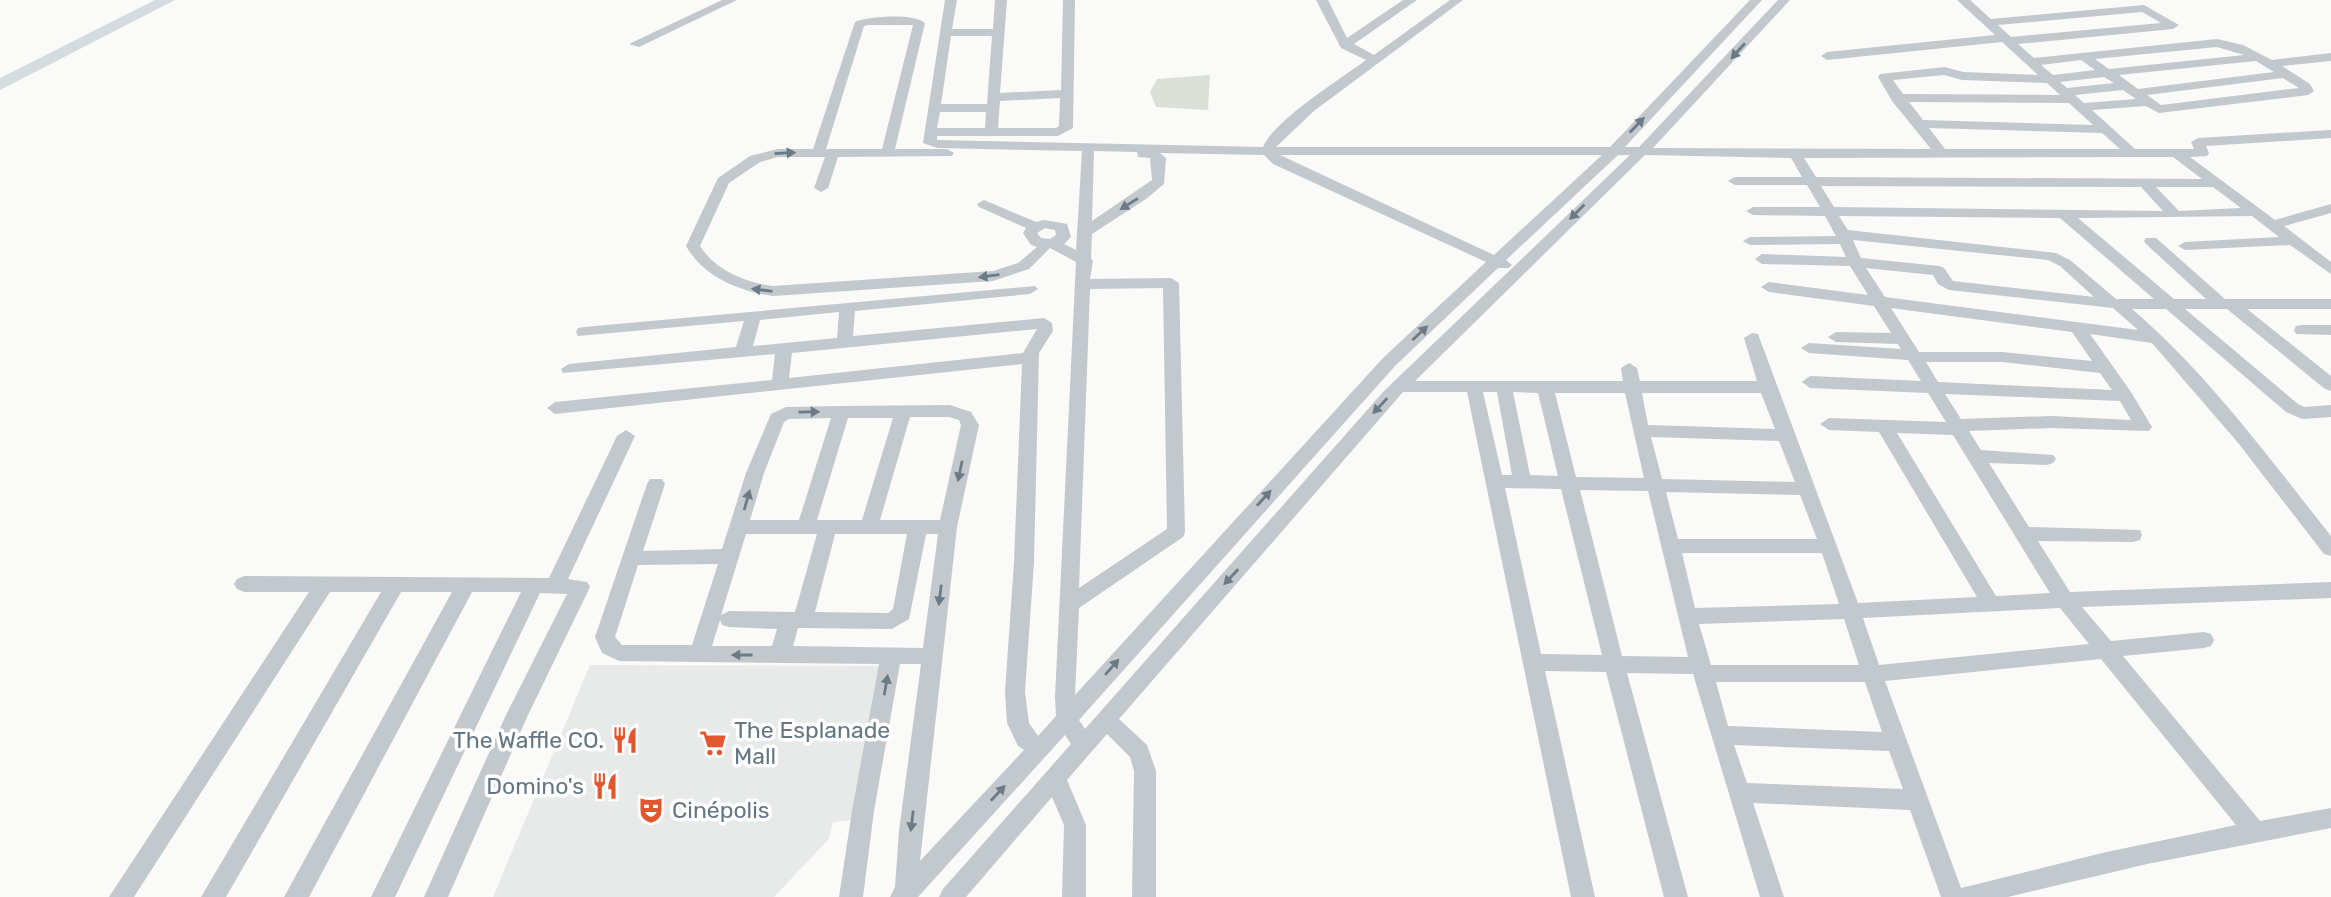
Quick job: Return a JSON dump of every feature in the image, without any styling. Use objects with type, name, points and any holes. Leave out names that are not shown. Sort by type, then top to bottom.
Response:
[{"type":"highway","points":[[0,77],[153,0]]},
{"type":"highway","points":[[0,85],[167,0]]},
{"type":"street","points":[[635,44],[731,0]]},
{"type":"street","points":[[951,0],[930,132],[930,143],[937,144],[1268,150],[2032,156],[2202,153],[2198,142],[2331,134]]},
{"type":"street","points":[[991,132],[1002,0]]},
{"type":"street","points":[[930,132],[1061,131],[1066,128],[1069,0]]},
{"type":"street","points":[[1322,0],[1345,45],[1361,55],[1377,60]]},
{"type":"street","points":[[1345,45],[1411,0]]},
{"type":"street","points":[[1268,150],[1272,141],[1301,115],[1457,0]]},
{"type":"street","points":[[904,894],[1067,719],[1389,362],[1614,151],[1756,0]]},
{"type":"street","points":[[951,897],[1294,506],[1342,447],[1399,386],[1698,94],[1784,0]]},
{"type":"street","points":[[1963,0],[2134,155]]},
{"type":"street","points":[[1827,56],[2173,25],[2144,8],[1987,23]]},
{"type":"street","points":[[821,188],[826,153],[859,24],[866,21],[916,21],[919,23],[887,154]]},
{"type":"street","points":[[947,33],[999,32]]},
{"type":"street","points":[[2030,62],[2222,43],[2235,46],[2262,61],[2306,87],[2308,91],[2161,109],[2146,102],[2084,57]]},
{"type":"street","points":[[1941,155],[1884,77],[1945,71],[1962,76],[2049,79],[2331,57]]},
{"type":"street","points":[[2074,99],[2129,89],[2285,74]]},
{"type":"street","points":[[934,108],[1067,94]]},
{"type":"street","points":[[1897,98],[2146,102]]},
{"type":"street","points":[[1917,124],[2106,129]]},
{"type":"street","points":[[2004,127],[2032,156]]},
{"type":"street","points":[[1268,150],[1279,162],[1517,271]]},
{"type":"street","points":[[1083,745],[1067,719],[1065,697],[1086,261],[1088,153]]},
{"type":"street","points":[[984,204],[1035,227],[1049,223],[1062,228],[1086,227],[1152,188],[1159,181],[1159,158],[1153,154],[1088,153],[768,155],[732,173],[723,181],[693,240],[696,253],[707,264],[750,288],[773,291],[993,276],[1035,259],[1049,244],[1064,237],[1062,228]]},
{"type":"street","points":[[2176,153],[2331,269]]},
{"type":"street","points":[[1796,155],[1844,237],[1855,262],[2065,600],[2255,832]]},
{"type":"street","points":[[1735,181],[2215,183]]},
{"type":"street","points":[[2147,184],[2175,215]]},
{"type":"street","points":[[2273,225],[2331,208]]},
{"type":"street","points":[[1753,211],[2175,215],[2255,212]]},
{"type":"street","points":[[2064,214],[2292,408],[2302,413],[2331,411]]},
{"type":"street","points":[[1035,227],[1030,237],[1036,242],[1049,244],[1086,261]]},
{"type":"street","points":[[1750,241],[1844,237],[2051,256],[2065,263],[2156,338],[2245,440],[2331,549]]},
{"type":"street","points":[[2185,246],[2292,241]]},
{"type":"street","points":[[2151,242],[2331,385]]},
{"type":"street","points":[[1762,259],[1855,262],[1939,271],[1943,281],[1949,285],[2115,304],[2331,304]]},
{"type":"street","points":[[1070,604],[1176,532],[1171,283],[1084,285]]},
{"type":"street","points":[[1769,288],[2156,338]]},
{"type":"street","points":[[584,332],[1030,289]]},
{"type":"street","points":[[845,342],[847,307]]},
{"type":"street","points":[[743,352],[751,316]]},
{"type":"street","points":[[569,369],[1044,323],[1045,331],[1034,346],[1031,358],[1024,562],[1014,692],[1018,723],[1026,739],[1039,749]]},
{"type":"street","points":[[1829,424],[1886,429],[2050,422],[2143,427],[2125,396],[2077,328]]},
{"type":"street","points":[[2302,330],[2331,330]]},
{"type":"street","points":[[1836,337],[1904,339]]},
{"type":"street","points":[[1752,338],[1767,387],[1829,546],[1872,674],[1954,897]]},
{"type":"street","points":[[780,385],[784,348]]},
{"type":"street","points":[[1809,348],[1915,356],[2002,357],[2105,368]]},
{"type":"street","points":[[555,408],[1031,358]]},
{"type":"street","points":[[1399,386],[1545,387],[1632,377],[1767,387]]},
{"type":"street","points":[[1632,377],[1641,431],[1671,546],[1677,580],[1720,735],[1772,897]]},
{"type":"street","points":[[1810,382],[2125,396]]},
{"type":"street","points":[[1474,387],[1583,897]]},
{"type":"street","points":[[1504,387],[1522,481]]},
{"type":"street","points":[[1545,387],[1676,897]]},
{"type":"street","points":[[699,655],[765,440],[777,418],[786,413],[950,411],[960,413],[968,420],[970,425],[948,527],[904,894]]},
{"type":"street","points":[[806,527],[841,412]]},
{"type":"street","points":[[869,527],[903,412]]},
{"type":"street","points":[[1886,429],[1990,602]]},
{"type":"street","points":[[1641,431],[1786,435]]},
{"type":"street","points":[[383,897],[545,585],[626,436]]},
{"type":"street","points":[[1977,456],[2047,459]]},
{"type":"street","points":[[1493,481],[1806,489]]},
{"type":"street","points":[[656,484],[606,637],[609,647],[620,653],[933,656]]},
{"type":"street","points":[[739,527],[948,527]]},
{"type":"street","points":[[798,621],[828,527]]},
{"type":"street","points":[[729,619],[892,621],[902,613],[918,527]]},
{"type":"street","points":[[2024,534],[2133,535]]},
{"type":"street","points":[[1671,546],[1829,546]]},
{"type":"street","points":[[633,558],[730,556]]},
{"type":"street","points":[[244,584],[580,587],[516,715],[436,897]]},
{"type":"street","points":[[296,897],[466,584]]},
{"type":"street","points":[[121,897],[324,585]]},
{"type":"street","points":[[213,897],[394,585]]},
{"type":"street","points":[[1687,616],[1850,611],[2221,592],[2331,590]]},
{"type":"street","points":[[780,655],[789,623],[798,621]]},
{"type":"street","points":[[1532,662],[1872,674],[2204,640]]},
{"type":"street","points":[[851,897],[863,811],[891,656]]},
{"type":"street","points":[[1107,720],[1139,752],[1145,771],[1144,897]]},
{"type":"street","points":[[1720,735],[1898,742]]},
{"type":"street","points":[[1055,777],[1075,825],[1074,897]]},
{"type":"street","points":[[1739,793],[1919,800]]},
{"type":"street","points":[[1966,897],[2034,878],[2331,818]]},
{"type":"shaded area","points":[[1210,75],[1208,110],[1156,107],[1150,92],[1157,79]]},
{"type":"shaded area","name":"The Esplanade Mall","points":[[590,665],[883,666],[852,820],[833,822],[829,839],[774,897],[493,897]]},
{"type":"place","name":"The Waffle CO.","points":[[625,740]]},
{"type":"place","name":"The Esplanade Mall","points":[[713,743]]},
{"type":"place","name":"Domino's","points":[[605,786]]},
{"type":"place","name":"Cinépolis","points":[[651,810]]}]
